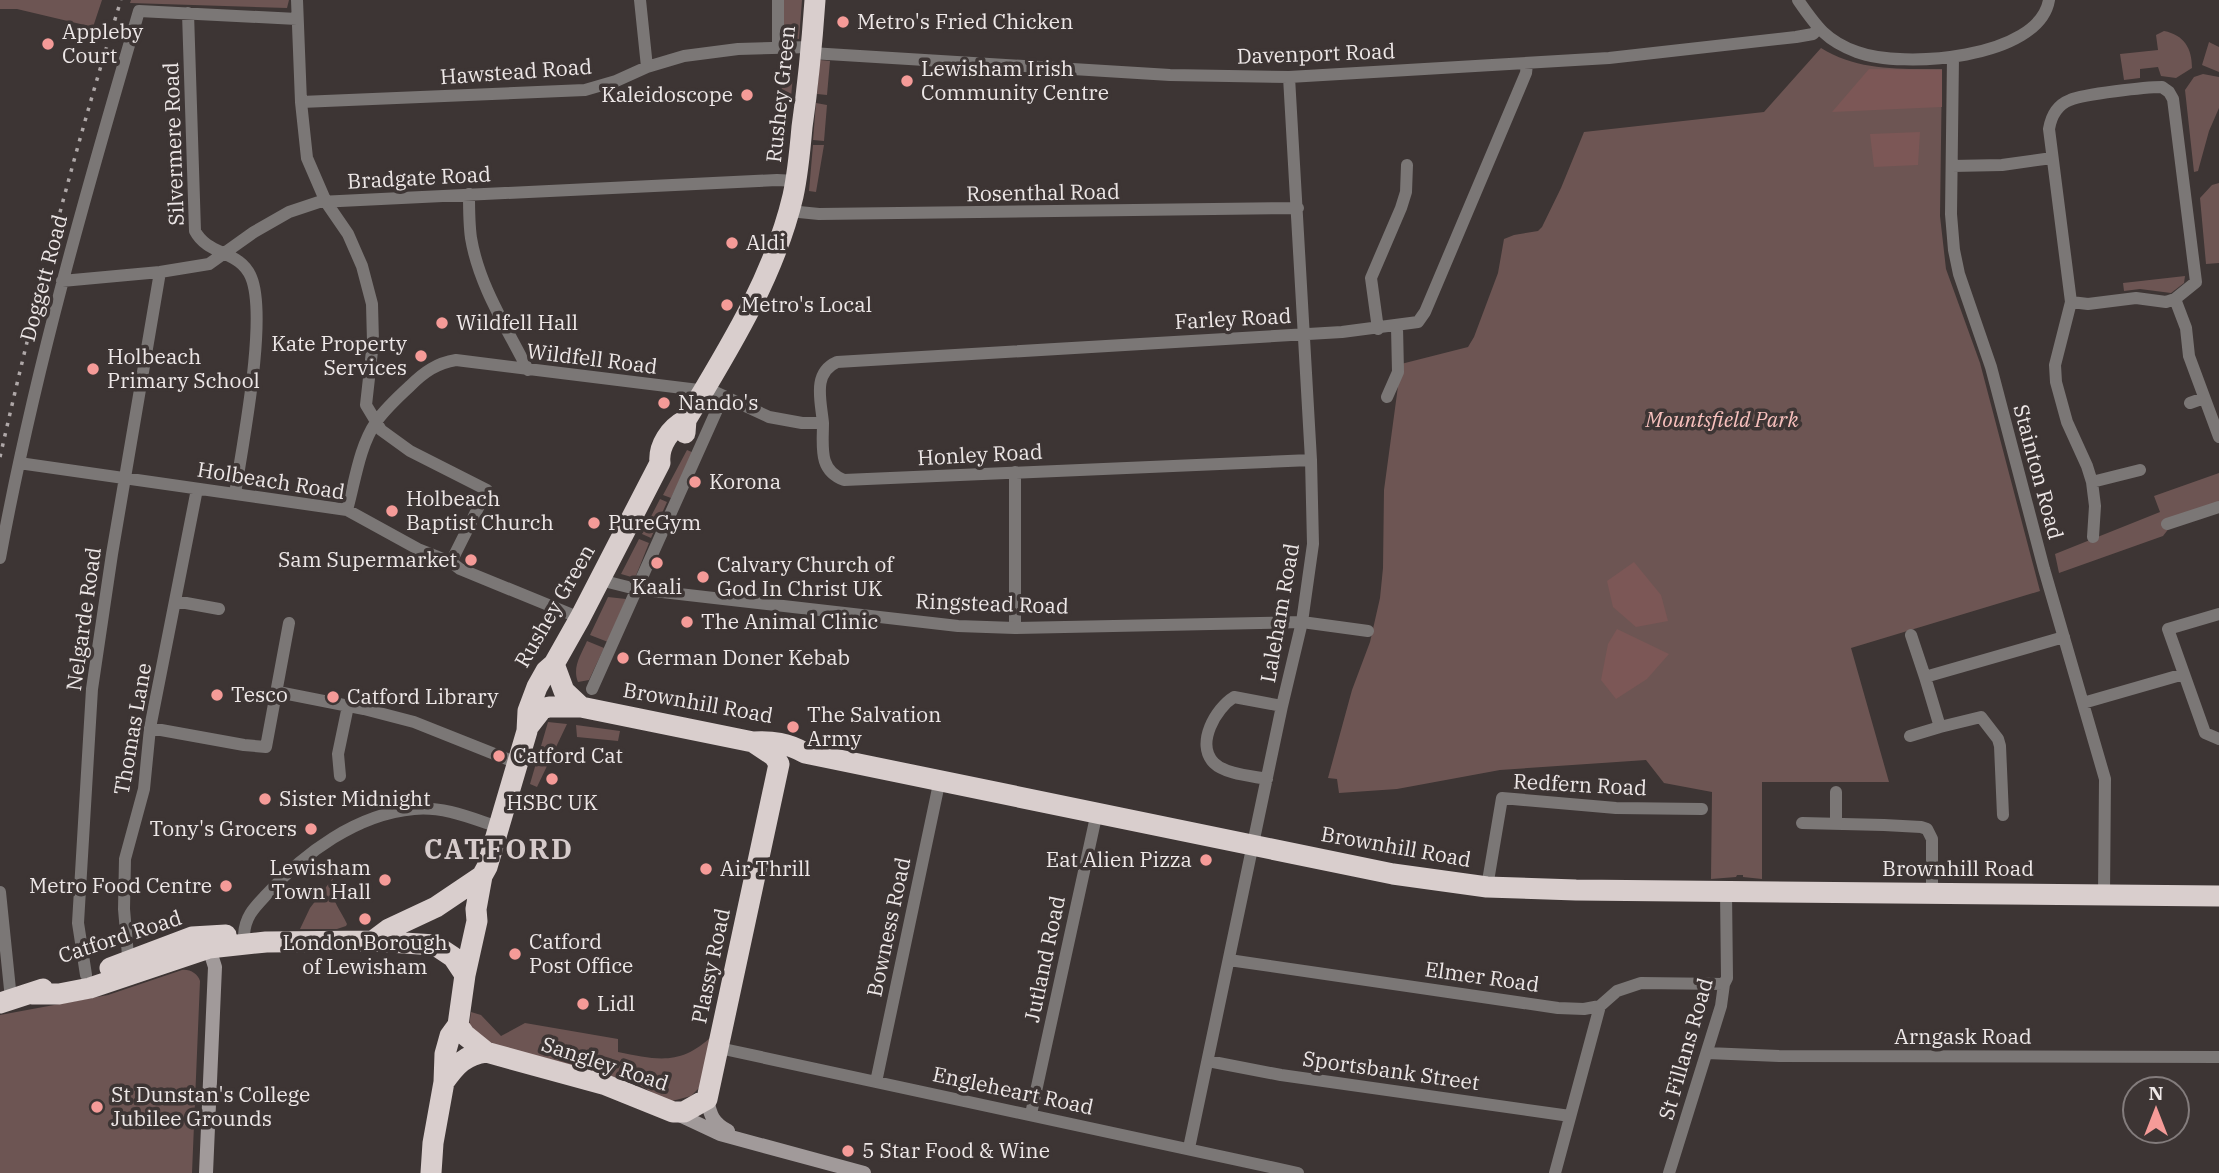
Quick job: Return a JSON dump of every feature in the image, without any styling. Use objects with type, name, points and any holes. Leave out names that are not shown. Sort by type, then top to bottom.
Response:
[{"type":"highway","name":"Rushey Green","points":[[431,1173],[433,1143],[444,1082],[445,1054],[450,1036],[458,1025],[477,921],[476,909],[482,876],[487,867],[528,727],[528,710],[537,687],[546,671],[554,664],[580,618],[660,463],[672,457],[685,435],[685,421],[712,397],[775,254],[796,181],[812,50],[815,0]]},
{"type":"highway","points":[[554,664],[564,691],[587,698]]},
{"type":"highway","name":"Brownhill Road","points":[[528,727],[542,709],[587,698],[753,742],[775,742],[805,752],[1393,874],[1488,887],[2219,896]]},
{"type":"highway","points":[[753,742],[774,756],[779,764],[805,752]]},
{"type":"highway","name":"Plassy Road","points":[[708,1099],[779,764]]},
{"type":"highway","points":[[373,941],[389,929],[436,907],[482,876]]},
{"type":"highway","name":"Catford Road","points":[[14,998],[69,992],[129,968],[156,950],[192,937],[244,935],[266,942]]},
{"type":"highway","name":"Catford Road","points":[[14,998],[86,975],[129,968],[209,948],[266,942],[373,941],[435,945],[453,957],[466,975]]},
{"type":"highway","name":"Sangley Road","points":[[458,1025],[465,1035],[486,1052],[606,1085],[673,1112]]},
{"type":"highway","points":[[444,1082],[456,1065],[470,1055],[486,1052]]},
{"type":"highway","points":[[673,1112],[684,1112],[708,1099]]},
{"type":"street","points":[[297,0],[301,102],[307,158],[326,202],[348,234],[362,266],[372,304],[373,342],[366,405],[381,430],[410,451],[488,490],[451,562]]},
{"type":"street","points":[[640,0],[647,67]]},
{"type":"street","name":"Rushey Green","points":[[778,0],[778,47]]},
{"type":"street","points":[[1798,0],[1818,29],[1829,38],[1874,57],[1953,57],[2007,43],[2025,32],[2046,13],[2049,0]]},
{"type":"street","name":"Doggett Road","points":[[0,558],[19,463],[62,281],[139,10],[188,13]]},
{"type":"street","points":[[188,13],[297,19]]},
{"type":"street","name":"Silvermere Road","points":[[188,13],[195,232],[214,250],[242,262],[251,276],[256,294],[255,348],[235,494]]},
{"type":"street","name":"Davenport Road","points":[[812,50],[1158,74],[1289,76],[1527,64],[1739,44],[1813,34],[1818,29]]},
{"type":"street","name":"Hawstead Road","points":[[301,102],[570,92],[616,81],[647,67],[696,54],[778,47],[812,50]]},
{"type":"street","name":"Stainton Road","points":[[1953,57],[1951,223],[1959,274],[1990,367],[2105,779],[2104,895]]},
{"type":"street","name":"Farley Road","points":[[823,423],[820,380],[822,373],[837,362],[1378,329],[1418,322],[1425,312],[1526,73],[1527,64]]},
{"type":"street","name":"Laleham Road","points":[[1189,1148],[1302,622],[1313,544],[1311,460],[1289,76]]},
{"type":"street","points":[[2071,302],[2136,298],[2166,302],[2175,299],[2196,282],[2171,95],[2162,88],[2080,97],[2057,109],[2050,123],[2071,302],[2055,365],[2058,394],[2092,482],[2095,506],[2093,537]]},
{"type":"street","points":[[1952,166],[2002,165],[2052,158]]},
{"type":"street","points":[[1378,329],[1371,278],[1401,208],[1406,192],[1407,165]]},
{"type":"street","name":"Bradgate Road","points":[[62,281],[160,272],[209,264],[242,239],[289,212],[319,202],[796,181]]},
{"type":"street","points":[[469,194],[471,238],[478,266],[492,302],[528,370]]},
{"type":"street","name":"Rosenthal Road","points":[[789,211],[818,214],[1298,208]]},
{"type":"street","name":"Nelgarde Road","points":[[86,975],[78,923],[92,689],[124,479],[160,272]]},
{"type":"street","points":[[2175,299],[2186,328],[2189,356],[2219,437]]},
{"type":"street","points":[[1387,397],[1398,372],[1397,327]]},
{"type":"street","name":"Wildfell Road","points":[[347,510],[363,451],[375,423],[396,399],[436,365],[456,360],[712,397]]},
{"type":"street","points":[[712,397],[715,392],[769,417],[803,423],[823,423]]},
{"type":"street","name":"Rushey Green","points":[[587,698],[636,589],[712,397]]},
{"type":"street","points":[[2190,403],[2204,398]]},
{"type":"street","name":"Honley Road","points":[[823,423],[826,466],[833,476],[844,480],[1311,460]]},
{"type":"street","name":"Holbeach Road","points":[[19,463],[347,510],[460,569],[580,618]]},
{"type":"street","points":[[2092,482],[2140,470]]},
{"type":"street","points":[[1015,472],[1015,628]]},
{"type":"street","name":"Thomas Lane","points":[[129,968],[123,880],[125,859],[144,789],[150,728],[197,489]]},
{"type":"street","points":[[2167,524],[2219,507]]},
{"type":"street","name":"Ringstead Road","points":[[600,580],[636,589],[958,626],[1015,628],[1302,622],[1368,631]]},
{"type":"street","points":[[175,601],[219,609]]},
{"type":"street","points":[[2219,614],[2168,629],[2201,727],[2204,733],[2219,738]]},
{"type":"street","points":[[150,728],[264,747],[267,745],[289,623]]},
{"type":"street","points":[[1910,635],[1940,727]]},
{"type":"street","points":[[1925,677],[2064,637]]},
{"type":"street","points":[[2082,702],[2184,674]]},
{"type":"street","points":[[278,692],[414,722],[517,763]]},
{"type":"street","points":[[1267,779],[1214,764],[1206,752],[1208,735],[1213,717],[1234,696],[1282,706]]},
{"type":"street","points":[[340,776],[338,754],[348,706]]},
{"type":"street","points":[[1910,736],[1981,718],[1998,739],[2000,746],[2003,815]]},
{"type":"street","name":"Bowness Road","points":[[876,1082],[940,779]]},
{"type":"street","points":[[1836,792],[1836,824]]},
{"type":"street","name":"Redfern Road","points":[[1488,887],[1502,798],[1616,808],[1702,809]]},
{"type":"street","points":[[244,935],[244,924],[250,913],[285,875],[315,850],[361,824],[417,808],[453,812],[498,827]]},
{"type":"street","name":"Jutland Road","points":[[1031,1114],[1097,812]]},
{"type":"street","points":[[1802,823],[1927,829],[1932,839],[1932,894]]},
{"type":"street","points":[[0,892],[3,958],[14,998]]},
{"type":"street","name":"St Fillans Road","points":[[1669,1173],[1721,1006],[1727,978],[1726,892]]},
{"type":"street","points":[[156,950],[195,944],[209,948],[215,967],[206,1173]]},
{"type":"street","name":"Elmer Road","points":[[1228,960],[1558,1007],[1584,1009],[1600,1006]]},
{"type":"street","points":[[1555,1173],[1600,1006],[1617,991],[1641,983],[1724,984]]},
{"type":"street","name":"Engleheart Road","points":[[719,1048],[1298,1173]]},
{"type":"street","name":"Arngask Road","points":[[1707,1053],[1779,1056],[2219,1057]]},
{"type":"street","name":"Sportsbank Street","points":[[1208,1061],[1281,1075],[1570,1116]]},
{"type":"street","name":"Sangley Road","points":[[708,1099],[710,1116],[717,1125],[745,1140]]},
{"type":"street","name":"Sangley Road","points":[[673,1112],[720,1134],[864,1173]]},
{"type":"green space","points":[[0,0],[102,0],[93,27],[17,9],[0,9]]},
{"type":"green space","points":[[131,0],[289,0],[287,8],[130,3]]},
{"type":"green space","points":[[783,0],[802,0],[799,39],[784,37]]},
{"type":"green space","points":[[2164,31],[2177,36],[2186,44],[2192,68],[2176,78],[2161,76],[2158,67],[2140,69],[2140,78],[2124,80],[2120,54],[2158,50],[2156,35]]},
{"type":"green space","points":[[2209,42],[2219,47],[2219,72],[2202,65]]},
{"type":"green space","name":"Mountsfield Park","points":[[1821,48],[1835,56],[1864,65],[1942,69],[1940,216],[1946,269],[1980,363],[2040,591],[1851,648],[1889,782],[1762,782],[1762,879],[1737,875],[1711,879],[1712,792],[1664,783],[1646,760],[1500,770],[1397,789],[1339,793],[1337,779],[1328,778],[1352,690],[1370,642],[1380,598],[1384,490],[1401,364],[1468,347],[1498,273],[1504,239],[1538,231],[1542,227],[1584,132],[1764,112]]},
{"type":"green space","points":[[820,60],[830,61],[827,95],[817,94]]},
{"type":"green space","points":[[780,64],[794,65],[790,108],[781,108]]},
{"type":"green space","points":[[2203,74],[2219,77],[2219,108],[2209,131],[2198,171],[2194,172],[2185,90],[2194,77]]},
{"type":"green space","points":[[816,103],[827,105],[824,141],[813,140]]},
{"type":"green space","points":[[813,145],[824,145],[816,192],[809,191]]},
{"type":"green space","points":[[2219,183],[2219,263],[2206,264],[2200,198],[2212,185]]},
{"type":"green space","points":[[2185,276],[2184,283],[2171,293],[2140,289],[2124,291],[2123,283]]},
{"type":"green space","points":[[687,450],[694,453],[671,498],[663,495]]},
{"type":"green space","points":[[2219,473],[2219,504],[2177,518],[2163,536],[2059,573],[2055,554],[2160,512],[2154,496]]},
{"type":"green space","points":[[660,499],[667,502],[651,538],[642,534]]},
{"type":"green space","points":[[639,539],[649,543],[635,578],[621,574]]},
{"type":"green space","points":[[608,597],[626,599],[608,642],[590,635]]},
{"type":"green space","points":[[587,641],[604,648],[589,680],[578,682],[577,666]]},
{"type":"green space","points":[[548,722],[567,724],[537,787],[530,784]]},
{"type":"green space","points":[[576,725],[620,731],[618,741],[577,737]]},
{"type":"green space","points":[[333,878],[333,896],[346,926],[337,929],[300,929],[310,908]]},
{"type":"green space","name":"St Dunstan's College Jubilee Grounds","points":[[182,970],[193,972],[200,981],[192,1173],[0,1173],[0,1015],[108,995]]},
{"type":"green space","points":[[471,1012],[481,1015],[501,1036],[525,1023],[618,1039],[618,1052],[645,1057],[679,1056],[690,1052],[713,1035],[700,1087],[691,1096],[672,1101],[665,1100],[636,1083],[478,1040],[469,1027]]},
{"type":"shaded area","points":[[1869,69],[1942,70],[1942,107],[1832,112]]},
{"type":"shaded area","points":[[1920,132],[1918,165],[1874,167],[1870,134]]},
{"type":"shaded area","points":[[1634,562],[1661,595],[1668,621],[1636,627],[1613,607],[1607,581]]},
{"type":"shaded area","points":[[1617,629],[1669,654],[1647,679],[1616,699],[1601,680],[1608,644]]},
{"type":"railway","points":[[0,457],[56,227],[121,0]]},
{"type":"place","name":"Metro's Fried Chicken","points":[[843,22]]},
{"type":"place","name":"Appleby Court","points":[[48,44]]},
{"type":"place","name":"Lewisham Irish Community Centre","points":[[907,81]]},
{"type":"place","name":"Kaleidoscope","points":[[747,95]]},
{"type":"place","name":"Aldi","points":[[732,243]]},
{"type":"place","name":"Metro's Local","points":[[727,305]]},
{"type":"place","name":"Wildfell Hall","points":[[442,323]]},
{"type":"place","name":"Kate Property Services","points":[[421,356]]},
{"type":"place","name":"Holbeach Primary School","points":[[93,369]]},
{"type":"place","name":"Nando's","points":[[664,403]]},
{"type":"place","name":"Korona","points":[[695,482]]},
{"type":"place","name":"Holbeach Baptist Church","points":[[392,511]]},
{"type":"place","name":"PureGym","points":[[594,523]]},
{"type":"place","name":"Sam Supermarket","points":[[471,560]]},
{"type":"place","name":"Kaali","points":[[657,563]]},
{"type":"place","name":"Calvary Church of God In Christ UK","points":[[703,577]]},
{"type":"place","name":"The Animal Clinic","points":[[687,622]]},
{"type":"place","name":"German Doner Kebab","points":[[623,658]]},
{"type":"place","name":"Tesco","points":[[217,695]]},
{"type":"place","name":"Catford Library","points":[[333,697]]},
{"type":"place","name":"The Salvation Army","points":[[793,727]]},
{"type":"place","name":"Catford Cat","points":[[499,756]]},
{"type":"place","name":"HSBC UK","points":[[552,779]]},
{"type":"place","name":"Sister Midnight","points":[[265,799]]},
{"type":"place","name":"Tony's Grocers","points":[[311,829]]},
{"type":"place","name":"Eat Alien Pizza","points":[[1206,860]]},
{"type":"place","name":"Air Thrill","points":[[706,869]]},
{"type":"place","name":"Lewisham Town Hall","points":[[385,880]]},
{"type":"place","name":"Metro Food Centre","points":[[226,886]]},
{"type":"place","name":"London Borough of Lewisham","points":[[365,919]]},
{"type":"place","name":"Catford Post Office","points":[[515,954]]},
{"type":"place","name":"Lidl","points":[[583,1004]]},
{"type":"place","name":"St Dunstan's College Jubilee Grounds","points":[[97,1107]]},
{"type":"place","name":"5 Star Food & Wine","points":[[848,1151]]},
{"type":"district","name":"CATFORD","points":[[499,849]]}]
